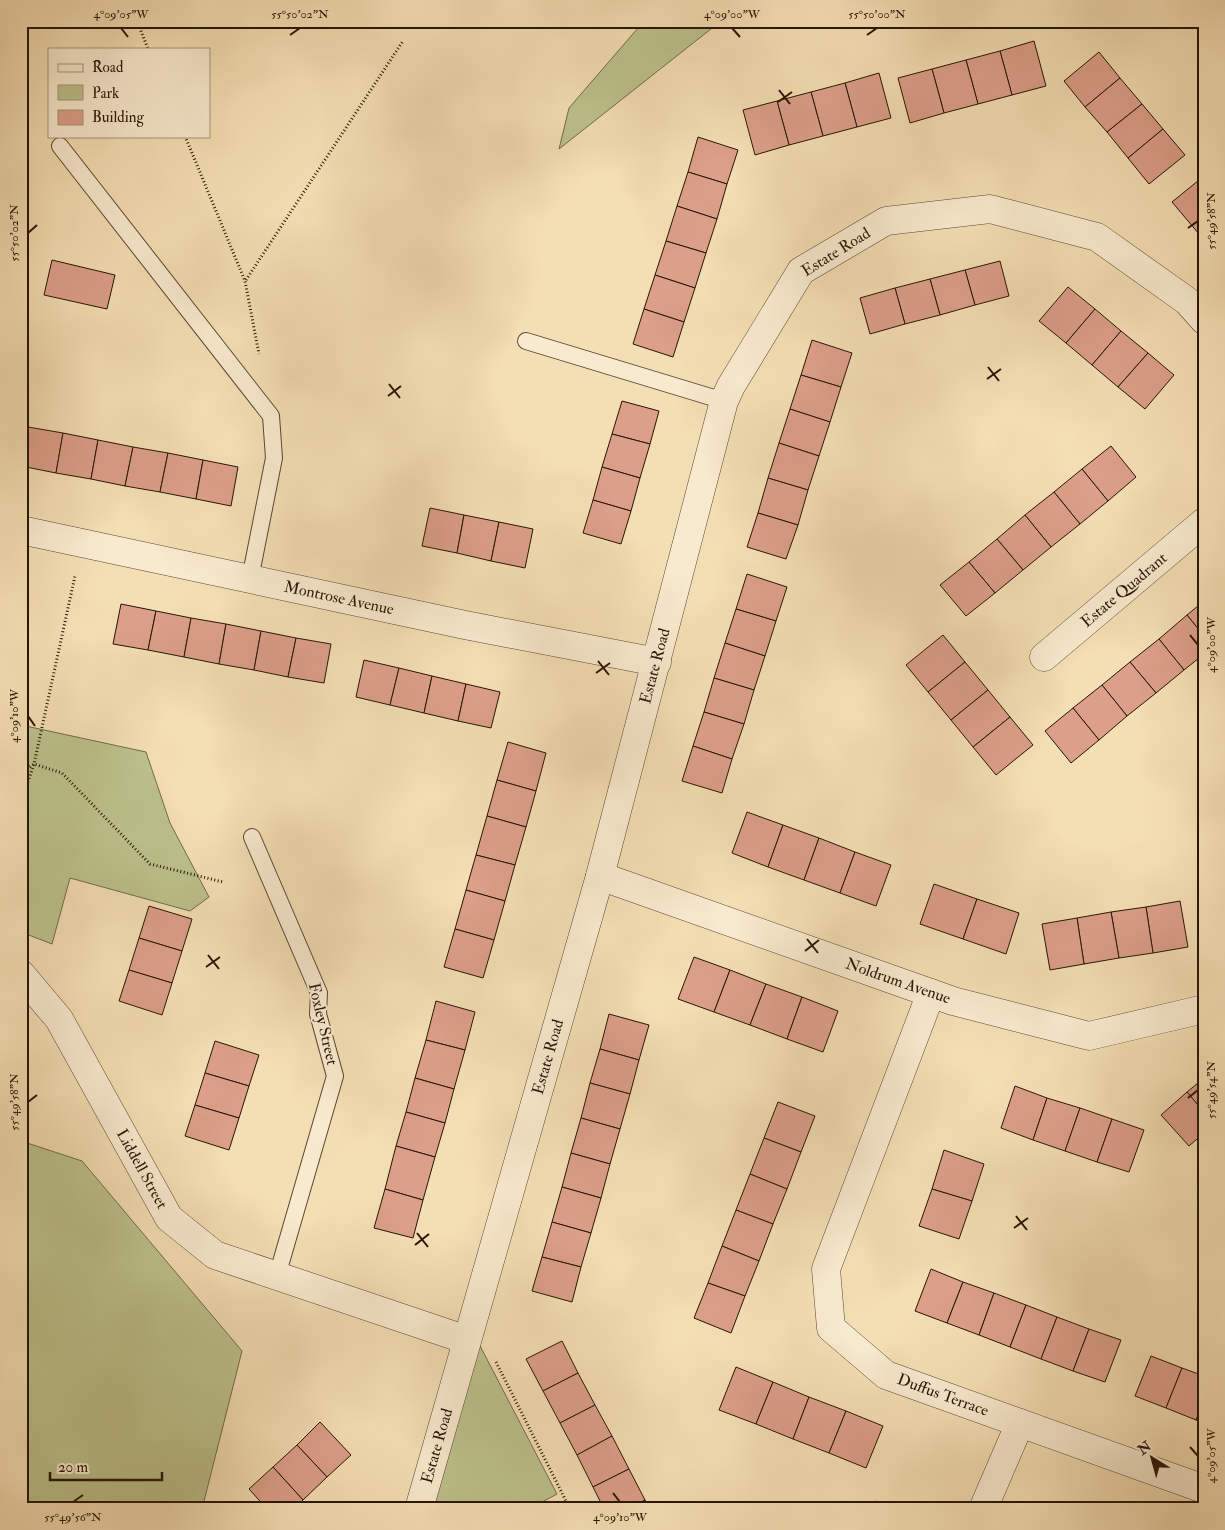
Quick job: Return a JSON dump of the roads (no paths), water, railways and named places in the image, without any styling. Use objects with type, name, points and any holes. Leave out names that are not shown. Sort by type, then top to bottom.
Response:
[{"type":"street","name":"Estate Road","points":[[419,1509],[600,876],[724,401],[731,386],[801,271],[886,221],[990,209],[1096,237],[1187,301],[1204,320]]},
{"type":"street","name":"Estate Quadrant","points":[[1044,657],[1204,522]]},
{"type":"street","name":"Montrose Avenue","points":[[21,530],[466,625],[657,662]]},
{"type":"street","name":"Noldrum Avenue","points":[[600,876],[954,1001],[1089,1036],[1204,1009]]},
{"type":"street","name":"Liddell Street","points":[[21,974],[59,1019],[169,1218],[215,1255],[277,1276],[470,1329]]},
{"type":"street","name":"Duffus Terrace","points":[[931,992],[826,1269],[831,1328],[886,1375],[1204,1489]]},
{"type":"street","points":[[983,1509],[1020,1423]]},
{"type":"lane","points":[[60,146],[271,416],[274,458],[250,579]]},
{"type":"lane","points":[[526,341],[724,401]]},
{"type":"lane","name":"Foxley Street","points":[[252,837],[319,993],[318,1014],[335,1076],[277,1276]]}]
